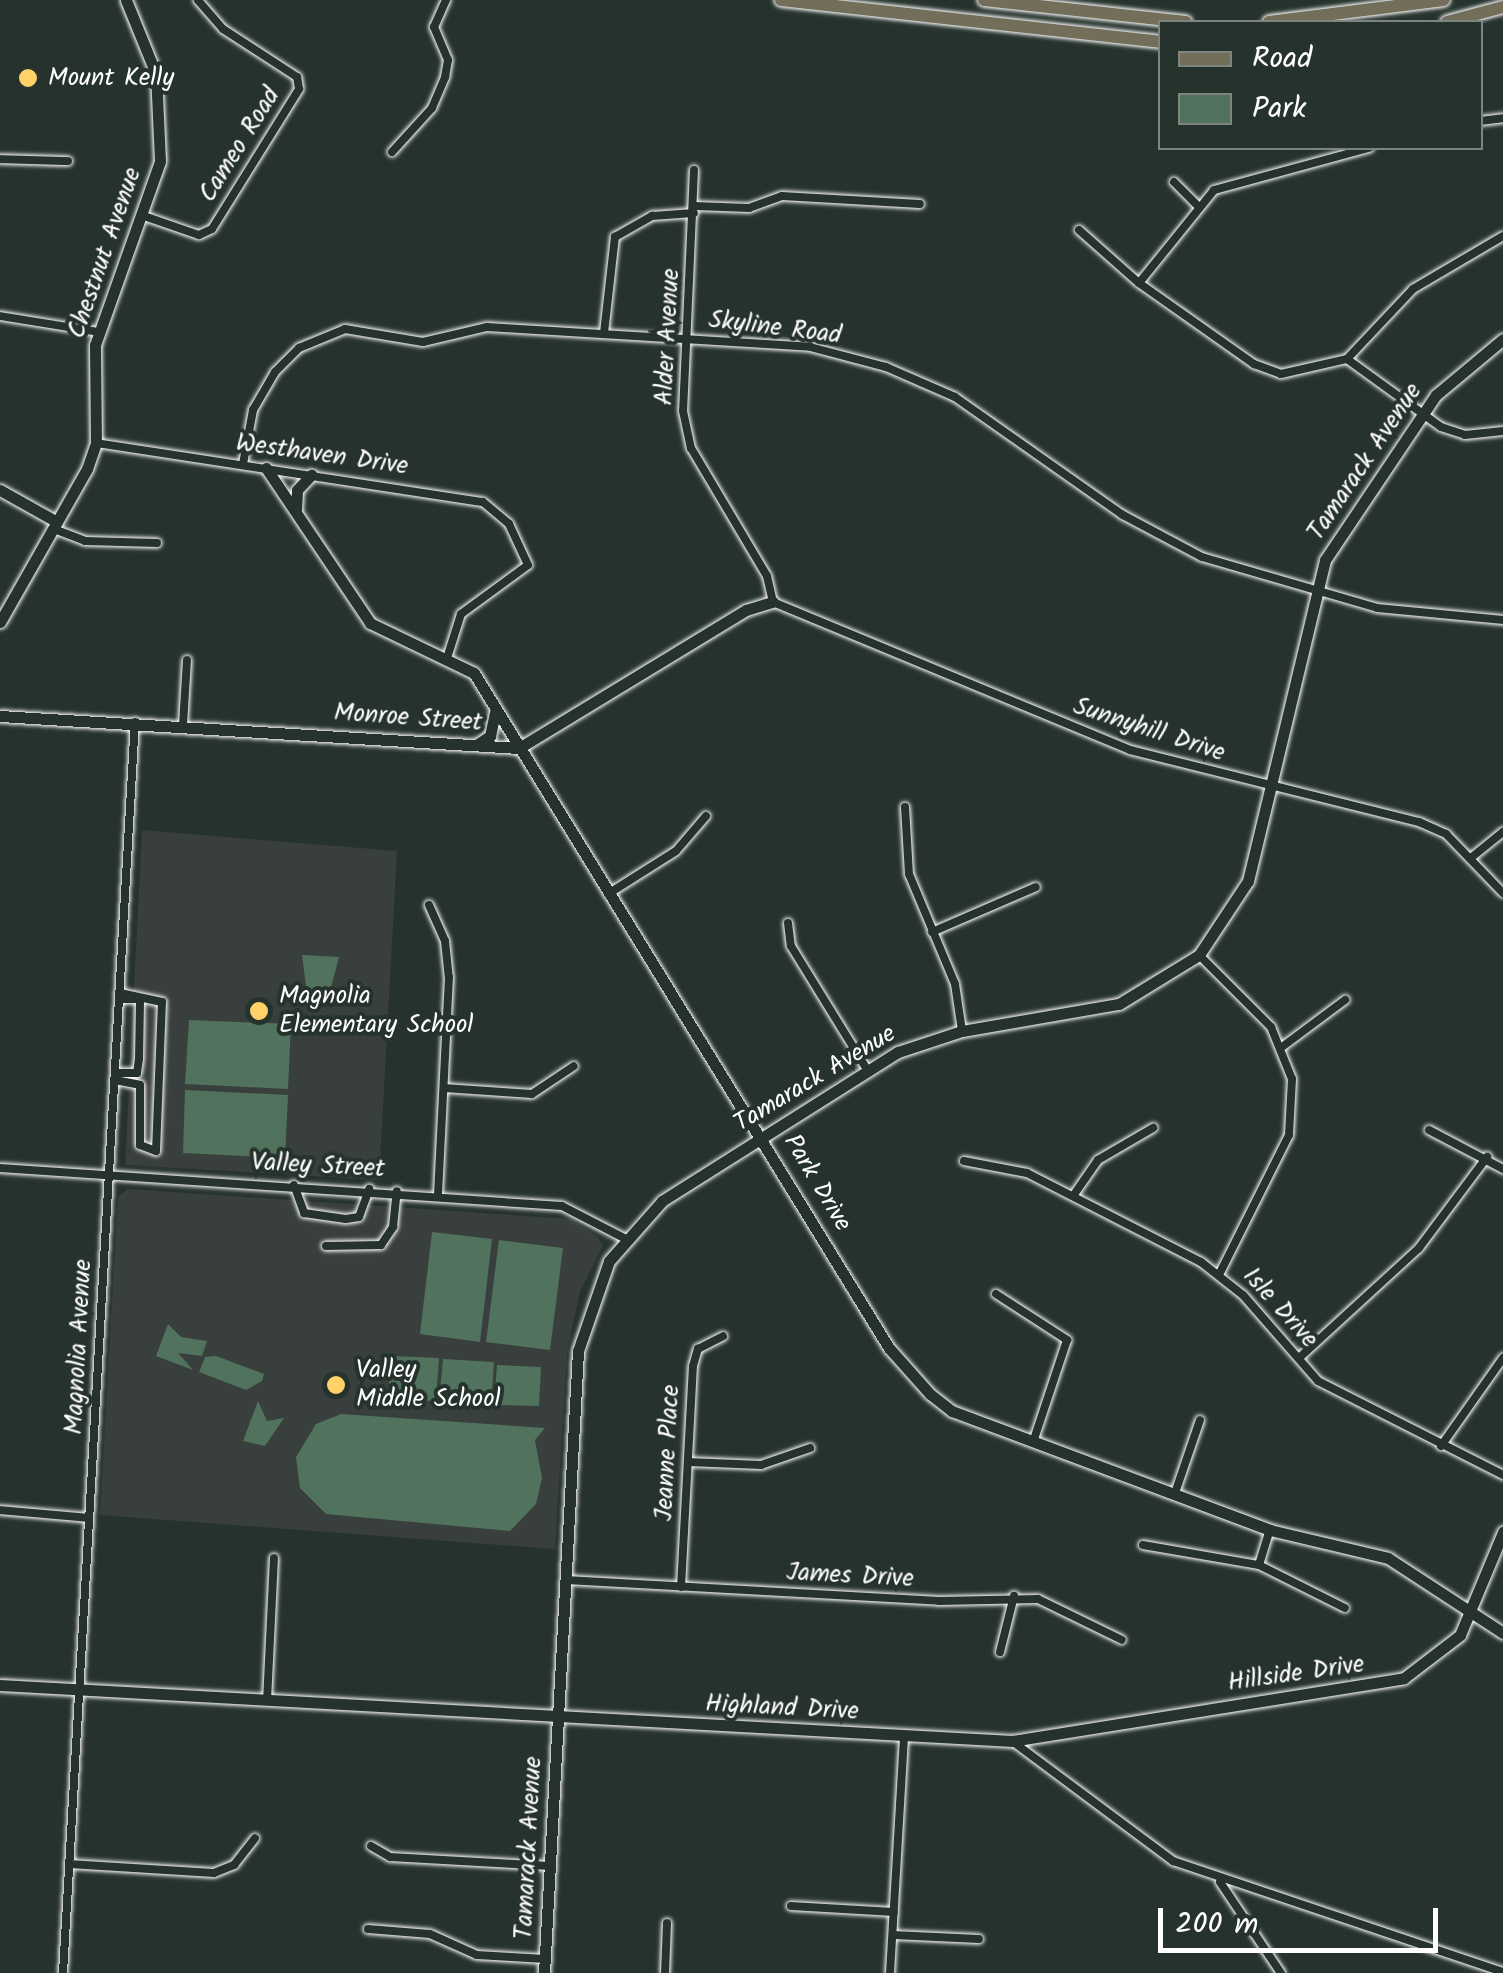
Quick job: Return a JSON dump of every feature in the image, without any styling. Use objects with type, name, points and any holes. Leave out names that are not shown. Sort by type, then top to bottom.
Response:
[{"type":"main road","name":"Chestnut Avenue","points":[[0,622],[56,525],[96,443],[99,332],[144,216],[160,162],[161,106],[126,0]]},
{"type":"main road","points":[[781,0],[1158,42]]},
{"type":"main road","points":[[984,0],[1168,20]]},
{"type":"main road","points":[[1285,20],[1444,0]]},
{"type":"main road","points":[[1454,20],[1503,6]]},
{"type":"main road","name":"Tamarack Avenue","points":[[544,1973],[578,1351],[596,1284],[624,1238],[662,1201],[868,1071],[928,1038],[1119,1004],[1200,955],[1248,881],[1313,592],[1340,534],[1450,380],[1503,339]]},
{"type":"main road","name":"Park Drive","points":[[266,468],[370,624],[391,638],[448,655],[474,673],[904,1366],[952,1410],[1270,1530],[1388,1558],[1503,1633]]},
{"type":"main road","points":[[296,510],[298,490],[311,474]]},
{"type":"main road","points":[[0,490],[56,525]]},
{"type":"main road","points":[[519,748],[746,610],[773,602]]},
{"type":"main road","points":[[476,745],[490,736],[495,708]]},
{"type":"main road","name":"Monroe Street","points":[[0,716],[519,748]]},
{"type":"main road","name":"Hillside Drive","points":[[1012,1741],[1389,1683],[1444,1652],[1473,1612],[1503,1532]]},
{"type":"main road","name":"Highland Drive","points":[[0,1685],[1012,1741]]},
{"type":"street","name":"Cameo Road","points":[[144,216],[199,235],[212,229],[299,89],[298,76],[222,28],[198,0]]},
{"type":"street","points":[[392,152],[432,108],[444,77],[448,60],[434,26],[446,0]]},
{"type":"street","points":[[1139,283],[1197,206],[1234,180],[1361,150]]},
{"type":"street","points":[[0,159],[68,161]]},
{"type":"street","name":"Alder Avenue","points":[[694,170],[683,411],[691,448],[767,576],[773,602]]},
{"type":"street","points":[[1174,182],[1197,206]]},
{"type":"street","points":[[604,333],[615,237],[652,216],[749,208],[782,196],[920,204]]},
{"type":"street","points":[[1079,230],[1139,283],[1268,368],[1309,374],[1347,359],[1413,289],[1503,236]]},
{"type":"street","points":[[0,316],[99,332]]},
{"type":"street","name":"Skyline Road","points":[[244,464],[253,410],[275,372],[318,338],[354,328],[423,342],[487,327],[810,347],[886,367],[955,397],[1144,528],[1202,556],[1377,608],[1503,620]]},
{"type":"street","points":[[1347,359],[1422,415],[1465,435],[1503,431]]},
{"type":"street","name":"Westhaven Drive","points":[[96,443],[470,497],[501,514],[520,546],[524,574],[462,614],[448,655]]},
{"type":"street","points":[[56,525],[84,541],[157,542]]},
{"type":"street","name":"Sunnyhill Drive","points":[[773,602],[1096,738],[1268,786],[1419,822],[1472,857],[1503,893]]},
{"type":"street","points":[[183,725],[188,660]]},
{"type":"street","name":"Magnolia Avenue","points":[[64,1973],[135,722]]},
{"type":"street","points":[[906,807],[909,874],[955,984],[962,1030]]},
{"type":"street","points":[[608,894],[676,850],[706,816]]},
{"type":"street","points":[[1472,857],[1503,832]]},
{"type":"street","points":[[932,932],[1036,888]]},
{"type":"street","points":[[429,905],[445,941],[449,977],[438,1195]]},
{"type":"street","points":[[788,923],[791,946],[868,1071]]},
{"type":"street","points":[[1200,955],[1282,1047],[1292,1079],[1289,1135],[1220,1273]]},
{"type":"street","points":[[120,996],[140,999],[137,1073]]},
{"type":"street","points":[[115,1077],[140,1085],[140,1145],[148,1152],[156,1150],[162,1002],[120,996]]},
{"type":"street","points":[[1282,1047],[1345,1000]]},
{"type":"street","points":[[444,1088],[532,1094],[574,1066]]},
{"type":"street","points":[[115,1077],[137,1073],[157,1076]]},
{"type":"street","points":[[1073,1196],[1098,1160],[1153,1128]]},
{"type":"street","points":[[1429,1130],[1503,1169]]},
{"type":"street","points":[[1299,1358],[1419,1248],[1487,1158]]},
{"type":"street","name":"Isle Drive","points":[[964,1160],[1028,1173],[1220,1273],[1299,1358],[1359,1408],[1503,1475]]},
{"type":"street","name":"Valley Street","points":[[0,1168],[368,1189],[562,1206],[624,1238]]},
{"type":"street","points":[[294,1184],[304,1213],[346,1219],[359,1217],[368,1189]]},
{"type":"street","points":[[326,1246],[381,1245],[394,1227],[397,1191]]},
{"type":"street","points":[[996,1294],[1067,1340],[1034,1440]]},
{"type":"street","name":"Jeanne Place","points":[[681,1587],[693,1366],[698,1350],[722,1336]]},
{"type":"street","points":[[1440,1446],[1503,1358]]},
{"type":"street","points":[[1175,1493],[1200,1420]]},
{"type":"street","points":[[688,1462],[761,1466],[810,1448]]},
{"type":"street","points":[[0,1510],[89,1518]]},
{"type":"street","points":[[1259,1565],[1270,1530]]},
{"type":"street","points":[[1143,1545],[1259,1565],[1345,1608]]},
{"type":"street","points":[[266,1701],[274,1558]]},
{"type":"street","name":"James Drive","points":[[566,1580],[939,1601],[1014,1596],[1064,1608],[1122,1640]]},
{"type":"street","points":[[1000,1652],[1014,1596]]},
{"type":"street","points":[[890,1973],[904,1738]]},
{"type":"street","points":[[1012,1741],[1062,1772],[1122,1830],[1212,1876],[1503,1972]]},
{"type":"street","points":[[69,1864],[214,1873],[234,1865],[255,1838]]},
{"type":"street","points":[[371,1846],[390,1857],[550,1866]]},
{"type":"street","points":[[1212,1876],[1228,1888],[1281,1973]]},
{"type":"street","points":[[791,1906],[894,1912]]},
{"type":"street","points":[[665,1973],[667,1923]]},
{"type":"street","points":[[368,1929],[430,1934],[477,1955],[546,1959]]},
{"type":"street","points":[[893,1935],[979,1940]]},
{"type":"shaded area","name":"Magnolia Elementary School","points":[[142,830],[397,851],[379,1180],[125,1165]]},
{"type":"shaded area","name":"Valley Middle School","points":[[128,1189],[571,1219],[597,1236],[603,1245],[580,1292],[567,1352],[555,1549],[100,1515],[118,1197]]},
{"type":"green space","points":[[302,955],[339,957],[327,1003],[308,1001]]},
{"type":"green space","points":[[189,1020],[291,1024],[288,1089],[185,1084]]},
{"type":"green space","points":[[185,1090],[288,1095],[285,1158],[183,1153]]},
{"type":"green space","points":[[432,1232],[492,1239],[480,1342],[420,1334]]},
{"type":"green space","points":[[499,1240],[563,1248],[550,1350],[486,1342]]},
{"type":"green space","points":[[168,1324],[181,1337],[207,1341],[202,1356],[178,1353],[193,1370],[156,1356]]},
{"type":"green space","points":[[216,1356],[264,1374],[262,1381],[246,1390],[199,1372],[205,1357]]},
{"type":"green space","points":[[391,1356],[439,1358],[436,1401],[388,1399]]},
{"type":"green space","points":[[443,1359],[494,1362],[491,1405],[439,1401]]},
{"type":"green space","points":[[497,1365],[541,1367],[539,1406],[494,1405]]},
{"type":"green space","points":[[258,1401],[267,1421],[284,1418],[265,1446],[243,1441]]},
{"type":"green space","points":[[341,1414],[545,1428],[535,1440],[542,1478],[536,1504],[510,1531],[326,1514],[300,1488],[296,1457],[316,1424]]},
{"type":"place","name":"Mount Kelly","points":[[28,78]]},
{"type":"place","name":"Magnolia Elementary School","points":[[259,1011]]},
{"type":"place","name":"Valley Middle School","points":[[336,1385]]}]
